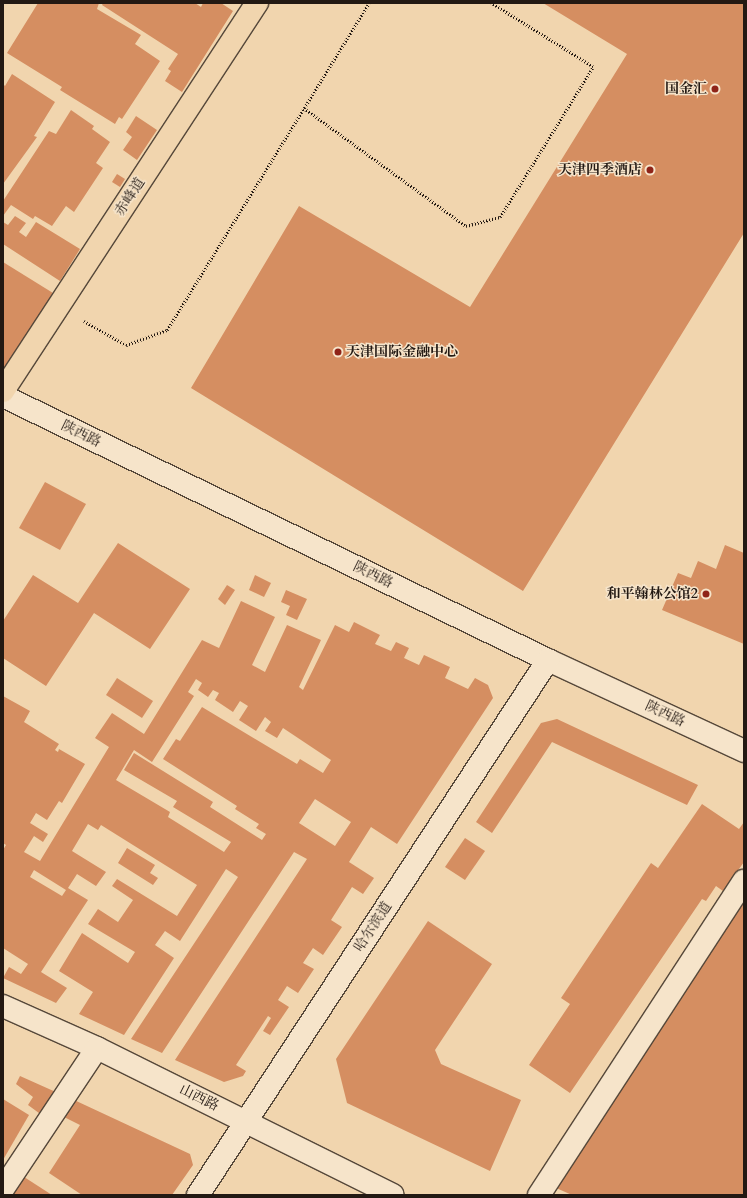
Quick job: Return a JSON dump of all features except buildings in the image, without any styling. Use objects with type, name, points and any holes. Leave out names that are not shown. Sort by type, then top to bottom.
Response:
[{"type":"main road","name":"赤峰道","points":[[3,391],[257,3]]},
{"type":"street","name":"陕西路","points":[[3,396],[548,660],[744,751]]},
{"type":"street","name":"哈尔滨道","points":[[198,1195],[548,660]]},
{"type":"street","points":[[539,1195],[744,881]]},
{"type":"street","name":"山西路","points":[[3,1006],[97,1048],[393,1195]]},
{"type":"street","points":[[3,1189],[97,1048]]},
{"type":"path","points":[[59,306],[126,344],[167,330],[369,3]]},
{"type":"path","points":[[304,108],[466,226],[500,217],[593,68],[491,3]]},
{"type":"place","name":"国金汇","points":[[715,89]]},
{"type":"place","name":"天津四季酒店","points":[[650,170]]},
{"type":"place","name":"天津国际金融中心","points":[[338,352]]},
{"type":"place","name":"和平翰林公馆2","points":[[706,594]]}]
